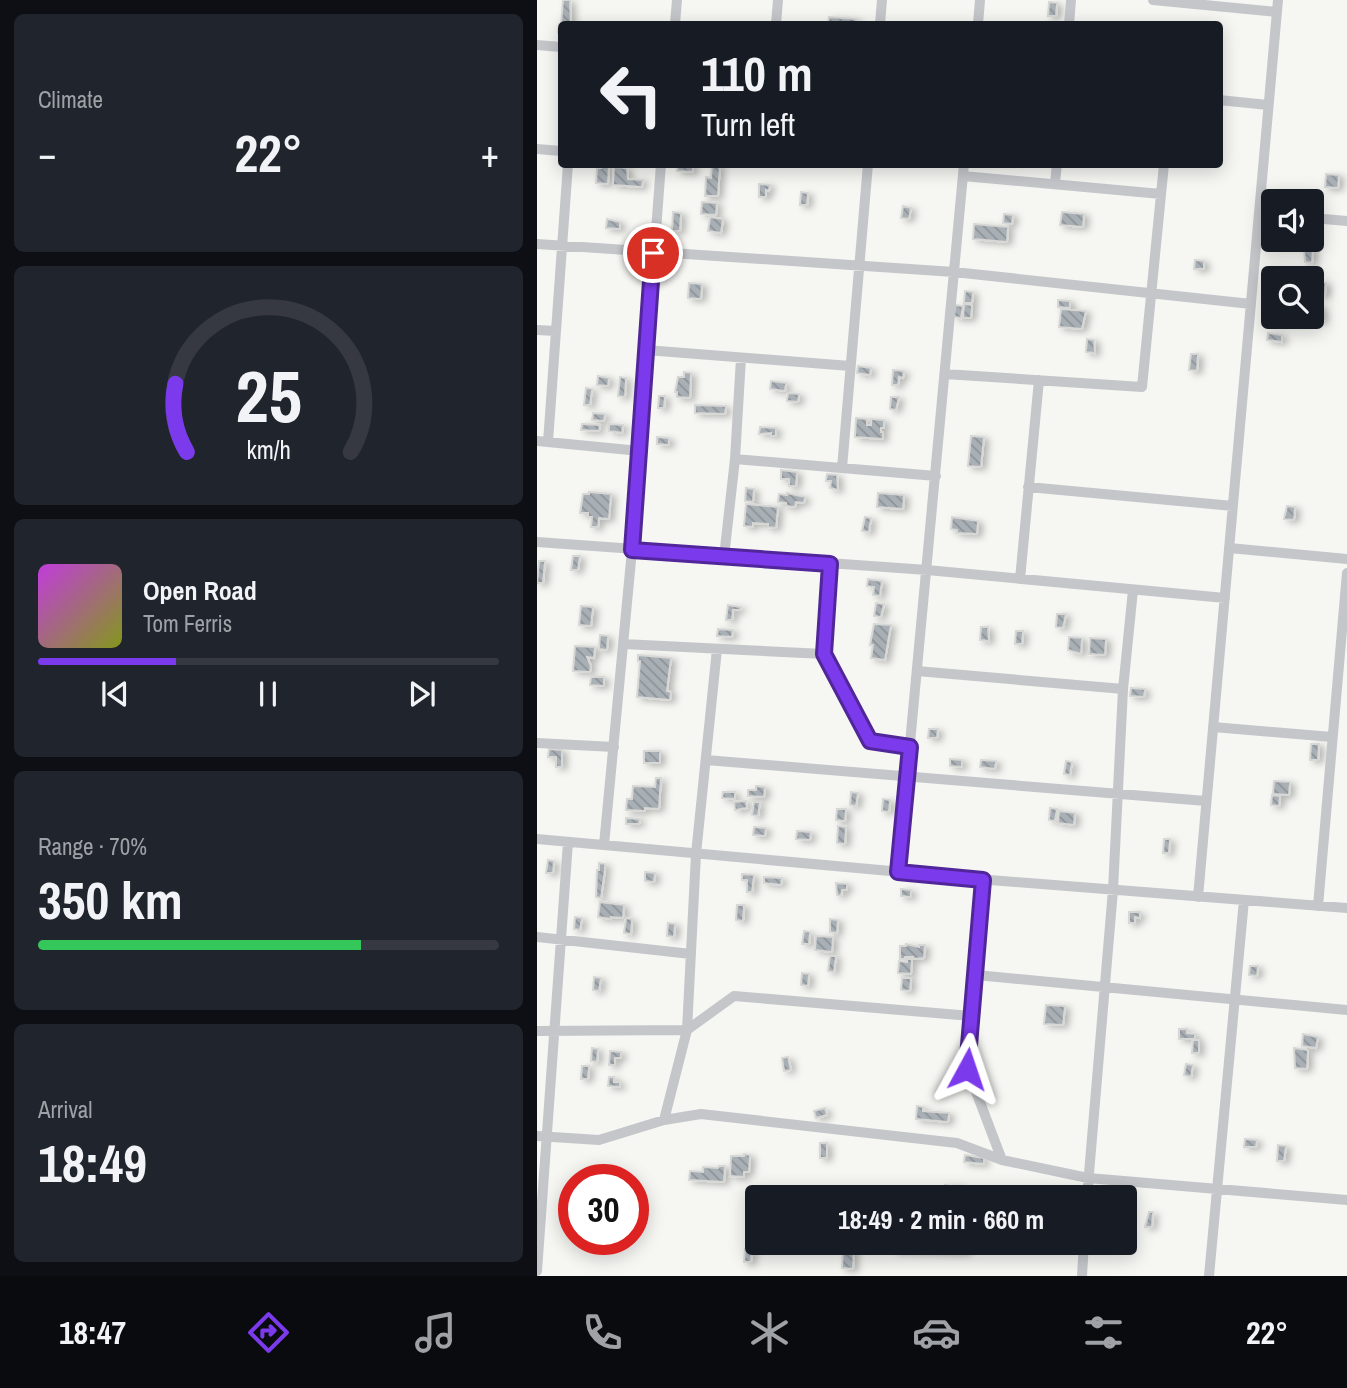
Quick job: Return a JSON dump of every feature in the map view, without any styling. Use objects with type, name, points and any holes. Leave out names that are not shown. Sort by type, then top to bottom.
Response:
[{"type":"street","points":[[675,21],[677,0]]},
{"type":"street","points":[[776,21],[778,0]]},
{"type":"street","points":[[880,21],[882,0]]},
{"type":"street","points":[[978,21],[980,0]]},
{"type":"street","points":[[1069,21],[1071,0]]},
{"type":"street","points":[[1153,0],[1277,12]]},
{"type":"street","points":[[1198,897],[1278,0]]},
{"type":"street","points":[[537,45],[558,47]]},
{"type":"street","points":[[1223,100],[1268,105]]},
{"type":"street","points":[[537,149],[558,151]]},
{"type":"street","points":[[568,168],[543,441],[640,451]]},
{"type":"street","points":[[605,845],[632,550],[661,168]]},
{"type":"street","points":[[841,468],[868,168]]},
{"type":"street","points":[[1055,183],[1057,168]]},
{"type":"street","points":[[945,374],[1142,387],[1164,168]]},
{"type":"street","points":[[898,872],[963,170],[1161,194]]},
{"type":"street","points":[[1324,219],[1347,221]]},
{"type":"street","points":[[537,244],[954,272],[1251,304]]},
{"type":"street","points":[[537,330],[555,331]]},
{"type":"street","points":[[646,351],[850,366]]},
{"type":"street","points":[[724,556],[735,459],[741,358]]},
{"type":"street","points":[[1020,579],[1039,380]]},
{"type":"street","points":[[735,459],[935,476]]},
{"type":"street","points":[[1028,487],[1233,506]]},
{"type":"street","points":[[537,542],[927,570],[1225,598]]},
{"type":"street","points":[[1229,548],[1347,559]]},
{"type":"street","points":[[830,564],[824,654],[870,741],[910,747]]},
{"type":"street","points":[[1318,906],[1332,737],[1342,673],[1347,573]]},
{"type":"street","points":[[1088,1185],[1113,890],[1123,690],[1133,590]]},
{"type":"street","points":[[623,644],[824,654]]},
{"type":"street","points":[[664,1121],[687,1030],[696,854],[717,649]]},
{"type":"street","points":[[917,671],[1123,690]]},
{"type":"street","points":[[1213,727],[1332,737]]},
{"type":"street","points":[[537,743],[614,747]]},
{"type":"street","points":[[706,760],[1207,801]]},
{"type":"street","points":[[537,839],[983,880],[1347,908]]},
{"type":"street","points":[[537,1271],[542,1137],[555,1030],[568,842]]},
{"type":"street","points":[[983,880],[967,1069],[1003,1160]]},
{"type":"street","points":[[1209,1276],[1244,900]]},
{"type":"street","points":[[537,937],[691,954]]},
{"type":"street","points":[[976,975],[1347,1010]]},
{"type":"street","points":[[537,1031],[687,1030],[734,996],[971,1016]]},
{"type":"street","points":[[542,1137],[599,1140],[664,1121],[701,1114],[957,1143],[1003,1160],[1088,1178],[1347,1200]]},
{"type":"street","points":[[1082,1276],[1083,1255]]},
{"type":"building","points":[[563,0],[570,0],[571,21],[561,21]]},
{"type":"building","points":[[1049,2],[1057,3],[1056,16],[1048,16]]},
{"type":"building","points":[[829,17],[856,19],[856,21],[828,21]]},
{"type":"building","points":[[597,168],[609,168],[608,184],[596,183]]},
{"type":"building","points":[[614,168],[627,168],[628,179],[643,180],[642,187],[613,185]]},
{"type":"building","points":[[677,168],[693,168],[693,172],[677,171]]},
{"type":"building","points":[[712,168],[720,168],[718,196],[705,196],[706,177],[711,178]]},
{"type":"building","points":[[1326,174],[1339,175],[1338,188],[1325,187]]},
{"type":"building","points":[[759,184],[770,185],[769,191],[766,190],[766,197],[759,197]]},
{"type":"building","points":[[801,192],[808,193],[807,205],[800,205]]},
{"type":"building","points":[[702,202],[717,203],[716,215],[701,214]]},
{"type":"building","points":[[903,206],[911,208],[909,219],[901,218]]},
{"type":"building","points":[[673,212],[681,213],[680,231],[672,231]]},
{"type":"building","points":[[1062,212],[1084,214],[1083,227],[1060,225]]},
{"type":"building","points":[[1004,214],[1013,215],[1012,224],[1003,223]]},
{"type":"building","points":[[710,217],[723,219],[721,233],[708,231]]},
{"type":"building","points":[[607,219],[620,222],[620,229],[606,228]]},
{"type":"building","points":[[974,224],[1008,227],[1007,242],[973,239]]},
{"type":"building","points":[[1304,252],[1313,252],[1312,263],[1305,262]]},
{"type":"building","points":[[1195,260],[1204,261],[1204,269],[1194,269]]},
{"type":"building","points":[[689,283],[702,284],[701,299],[688,298]]},
{"type":"building","points":[[965,291],[973,292],[972,303],[964,303]]},
{"type":"building","points":[[1058,300],[1070,301],[1070,308],[1058,307]]},
{"type":"building","points":[[964,304],[972,305],[971,318],[963,318]]},
{"type":"building","points":[[955,305],[963,306],[961,318],[954,317]]},
{"type":"building","points":[[1061,309],[1086,311],[1082,329],[1059,327]]},
{"type":"building","points":[[1268,333],[1282,335],[1282,342],[1267,340]]},
{"type":"building","points":[[1087,339],[1094,340],[1095,353],[1086,352]]},
{"type":"building","points":[[1191,354],[1198,354],[1197,371],[1189,370]]},
{"type":"building","points":[[858,366],[871,368],[870,375],[857,373]]},
{"type":"building","points":[[893,370],[904,371],[903,378],[899,377],[898,385],[892,385]]},
{"type":"building","points":[[684,372],[691,373],[690,398],[677,397],[675,392],[678,377],[684,377]]},
{"type":"building","points":[[598,376],[609,378],[608,386],[597,385]]},
{"type":"building","points":[[620,377],[626,378],[625,397],[618,396]]},
{"type":"building","points":[[771,381],[786,383],[785,391],[770,389]]},
{"type":"building","points":[[586,388],[592,389],[590,405],[584,405]]},
{"type":"building","points":[[788,393],[799,394],[798,402],[787,401]]},
{"type":"building","points":[[659,396],[665,396],[664,408],[658,408]]},
{"type":"building","points":[[891,397],[899,397],[896,410],[890,409]]},
{"type":"building","points":[[695,405],[726,406],[725,414],[695,413]]},
{"type":"building","points":[[593,413],[605,414],[604,421],[592,420]]},
{"type":"building","points":[[856,418],[867,419],[867,425],[871,425],[871,419],[884,420],[884,428],[881,428],[883,439],[855,437]]},
{"type":"building","points":[[582,424],[600,425],[599,431],[581,430]]},
{"type":"building","points":[[609,424],[623,425],[622,433],[609,431]]},
{"type":"building","points":[[760,427],[776,428],[776,436],[771,436],[771,433],[759,434]]},
{"type":"building","points":[[971,436],[984,437],[981,467],[968,466]]},
{"type":"building","points":[[657,437],[669,438],[669,445],[657,444]]},
{"type":"building","points":[[781,470],[797,472],[796,486],[789,486],[789,479],[781,479]]},
{"type":"building","points":[[827,474],[837,475],[838,490],[830,488],[831,481],[826,481]]},
{"type":"building","points":[[746,488],[754,489],[753,502],[745,501]]},
{"type":"building","points":[[878,493],[904,495],[903,509],[877,507]]},
{"type":"building","points":[[583,494],[611,494],[609,519],[599,518],[598,527],[591,527],[592,517],[588,517],[588,513],[580,513]]},
{"type":"building","points":[[779,494],[805,497],[804,503],[796,502],[795,507],[778,502]]},
{"type":"building","points":[[746,504],[778,507],[776,528],[768,527],[768,524],[753,523],[753,527],[744,526]]},
{"type":"building","points":[[1287,506],[1295,507],[1294,520],[1284,519]]},
{"type":"building","points":[[865,517],[871,518],[869,532],[862,531]]},
{"type":"building","points":[[952,517],[978,521],[977,534],[957,533],[957,530],[951,529]]},
{"type":"building","points":[[573,556],[580,556],[578,570],[571,570]]},
{"type":"building","points":[[539,561],[545,561],[543,583],[537,583]]},
{"type":"building","points":[[868,579],[882,581],[880,596],[873,595],[874,587],[867,586]]},
{"type":"building","points":[[876,603],[884,604],[881,617],[874,616]]},
{"type":"building","points":[[728,605],[741,607],[740,610],[733,610],[732,620],[726,620]]},
{"type":"building","points":[[581,606],[593,607],[591,626],[579,625]]},
{"type":"building","points":[[1057,614],[1066,614],[1063,628],[1056,627]]},
{"type":"building","points":[[874,624],[891,625],[885,660],[871,658],[873,645],[870,645]]},
{"type":"building","points":[[981,627],[988,627],[989,641],[980,640]]},
{"type":"building","points":[[718,629],[733,630],[732,637],[717,636]]},
{"type":"building","points":[[1016,631],[1023,631],[1022,644],[1015,644]]},
{"type":"building","points":[[600,635],[608,636],[607,650],[599,649]]},
{"type":"building","points":[[1069,637],[1082,638],[1081,654],[1068,650]]},
{"type":"building","points":[[1090,638],[1106,639],[1105,655],[1089,654]]},
{"type":"building","points":[[575,646],[595,647],[594,658],[587,657],[591,666],[590,672],[573,671]]},
{"type":"building","points":[[638,655],[671,658],[667,691],[671,692],[670,700],[637,697],[640,661]]},
{"type":"building","points":[[591,677],[604,677],[604,686],[590,685]]},
{"type":"building","points":[[1131,688],[1145,689],[1144,697],[1130,696]]},
{"type":"building","points":[[929,729],[938,729],[937,738],[928,738]]},
{"type":"building","points":[[1311,744],[1319,744],[1318,760],[1310,760]]},
{"type":"building","points":[[549,749],[562,750],[562,767],[556,767],[556,757],[548,757]]},
{"type":"building","points":[[644,751],[660,751],[660,763],[644,763]]},
{"type":"building","points":[[950,759],[962,760],[962,767],[950,766]]},
{"type":"building","points":[[981,760],[996,761],[995,769],[980,767]]},
{"type":"building","points":[[1066,761],[1072,762],[1070,775],[1064,774]]},
{"type":"building","points":[[656,778],[661,778],[659,809],[626,810],[627,799],[632,799],[633,786],[655,787]]},
{"type":"building","points":[[1274,781],[1290,782],[1289,795],[1273,794]]},
{"type":"building","points":[[756,786],[765,787],[764,797],[748,796],[748,790],[756,790]]},
{"type":"building","points":[[723,792],[735,792],[735,799],[722,798]]},
{"type":"building","points":[[851,792],[858,793],[856,806],[850,805]]},
{"type":"building","points":[[1272,795],[1280,796],[1279,806],[1271,805]]},
{"type":"building","points":[[883,799],[890,800],[889,812],[882,811]]},
{"type":"building","points":[[746,801],[747,808],[735,810],[734,802]]},
{"type":"building","points":[[754,802],[760,802],[758,816],[752,815]]},
{"type":"building","points":[[1050,808],[1057,809],[1055,821],[1049,820]]},
{"type":"building","points":[[837,809],[846,809],[845,821],[836,820]]},
{"type":"building","points":[[1059,811],[1075,813],[1074,825],[1058,823]]},
{"type":"building","points":[[626,818],[640,819],[639,824],[626,824]]},
{"type":"building","points":[[838,826],[846,827],[845,844],[837,843]]},
{"type":"building","points":[[754,827],[766,828],[765,836],[753,835]]},
{"type":"building","points":[[797,831],[811,832],[810,840],[796,839]]},
{"type":"building","points":[[1164,839],[1170,839],[1169,853],[1163,853]]},
{"type":"building","points":[[548,860],[554,861],[553,873],[546,873]]},
{"type":"building","points":[[599,863],[605,864],[601,898],[596,897]]},
{"type":"building","points":[[645,872],[655,873],[654,882],[645,881]]},
{"type":"building","points":[[742,874],[754,875],[752,892],[747,892],[747,880],[742,880]]},
{"type":"building","points":[[764,877],[782,878],[781,885],[764,883]]},
{"type":"building","points":[[836,883],[847,884],[847,890],[842,890],[841,896],[837,895]]},
{"type":"building","points":[[901,889],[911,890],[911,897],[901,896]]},
{"type":"building","points":[[600,902],[624,905],[623,918],[598,917]]},
{"type":"building","points":[[737,905],[744,905],[743,921],[736,920]]},
{"type":"building","points":[[1129,912],[1140,912],[1140,918],[1135,917],[1135,923],[1129,923]]},
{"type":"building","points":[[575,917],[582,918],[580,930],[574,929]]},
{"type":"building","points":[[626,918],[632,919],[631,934],[624,933]]},
{"type":"building","points":[[830,919],[838,920],[837,933],[830,932]]},
{"type":"building","points":[[668,923],[675,924],[674,937],[667,936]]},
{"type":"building","points":[[804,931],[810,932],[809,944],[802,944]]},
{"type":"building","points":[[816,936],[833,937],[832,952],[815,950]]},
{"type":"building","points":[[906,944],[919,947],[925,945],[924,958],[900,959],[900,946]]},
{"type":"building","points":[[830,956],[836,956],[834,972],[828,971]]},
{"type":"building","points":[[907,959],[912,959],[911,974],[898,973],[899,961],[907,962]]},
{"type":"building","points":[[1250,966],[1258,966],[1257,976],[1249,975]]},
{"type":"building","points":[[802,973],[809,974],[808,986],[801,985]]},
{"type":"building","points":[[594,977],[601,978],[599,991],[593,990]]},
{"type":"building","points":[[902,978],[911,978],[910,991],[901,990]]},
{"type":"building","points":[[1046,1005],[1065,1006],[1063,1025],[1044,1024]]},
{"type":"building","points":[[1179,1029],[1187,1029],[1187,1033],[1195,1034],[1195,1039],[1179,1039]]},
{"type":"building","points":[[1303,1034],[1318,1037],[1316,1048],[1302,1046]]},
{"type":"building","points":[[1193,1040],[1199,1040],[1199,1053],[1192,1053]]},
{"type":"building","points":[[592,1048],[598,1049],[597,1062],[591,1061]]},
{"type":"building","points":[[1294,1048],[1308,1050],[1307,1069],[1295,1068]]},
{"type":"building","points":[[610,1051],[621,1052],[621,1058],[615,1058],[615,1065],[609,1065]]},
{"type":"building","points":[[788,1057],[791,1070],[784,1071],[782,1058]]},
{"type":"building","points":[[1186,1064],[1193,1065],[1191,1077],[1184,1075]]},
{"type":"building","points":[[582,1066],[589,1066],[588,1079],[581,1079]]},
{"type":"building","points":[[609,1077],[614,1077],[614,1082],[620,1082],[620,1087],[608,1086]]},
{"type":"building","points":[[917,1106],[923,1107],[923,1111],[949,1113],[948,1122],[916,1119]]},
{"type":"building","points":[[825,1108],[827,1115],[816,1118],[814,1111]]},
{"type":"building","points":[[1245,1139],[1257,1140],[1256,1147],[1244,1147]]},
{"type":"building","points":[[820,1143],[827,1143],[827,1158],[820,1158]]},
{"type":"building","points":[[1278,1145],[1286,1146],[1284,1161],[1277,1161]]},
{"type":"building","points":[[750,1155],[749,1172],[744,1172],[744,1177],[730,1176],[731,1156]]},
{"type":"building","points":[[965,1155],[984,1158],[984,1164],[964,1162]]},
{"type":"building","points":[[725,1166],[724,1182],[689,1180],[690,1171],[703,1172],[703,1167]]},
{"type":"building","points":[[1149,1212],[1153,1212],[1152,1227],[1145,1227]]},
{"type":"building","points":[[745,1249],[745,1255],[752,1255],[751,1262],[744,1262]]},
{"type":"building","points":[[843,1255],[854,1255],[853,1269],[842,1268]]},
{"type":"route","points":[[653,253],[632,550],[830,564],[824,654],[870,741],[910,747],[898,872],[983,880],[967,1069]]}]
